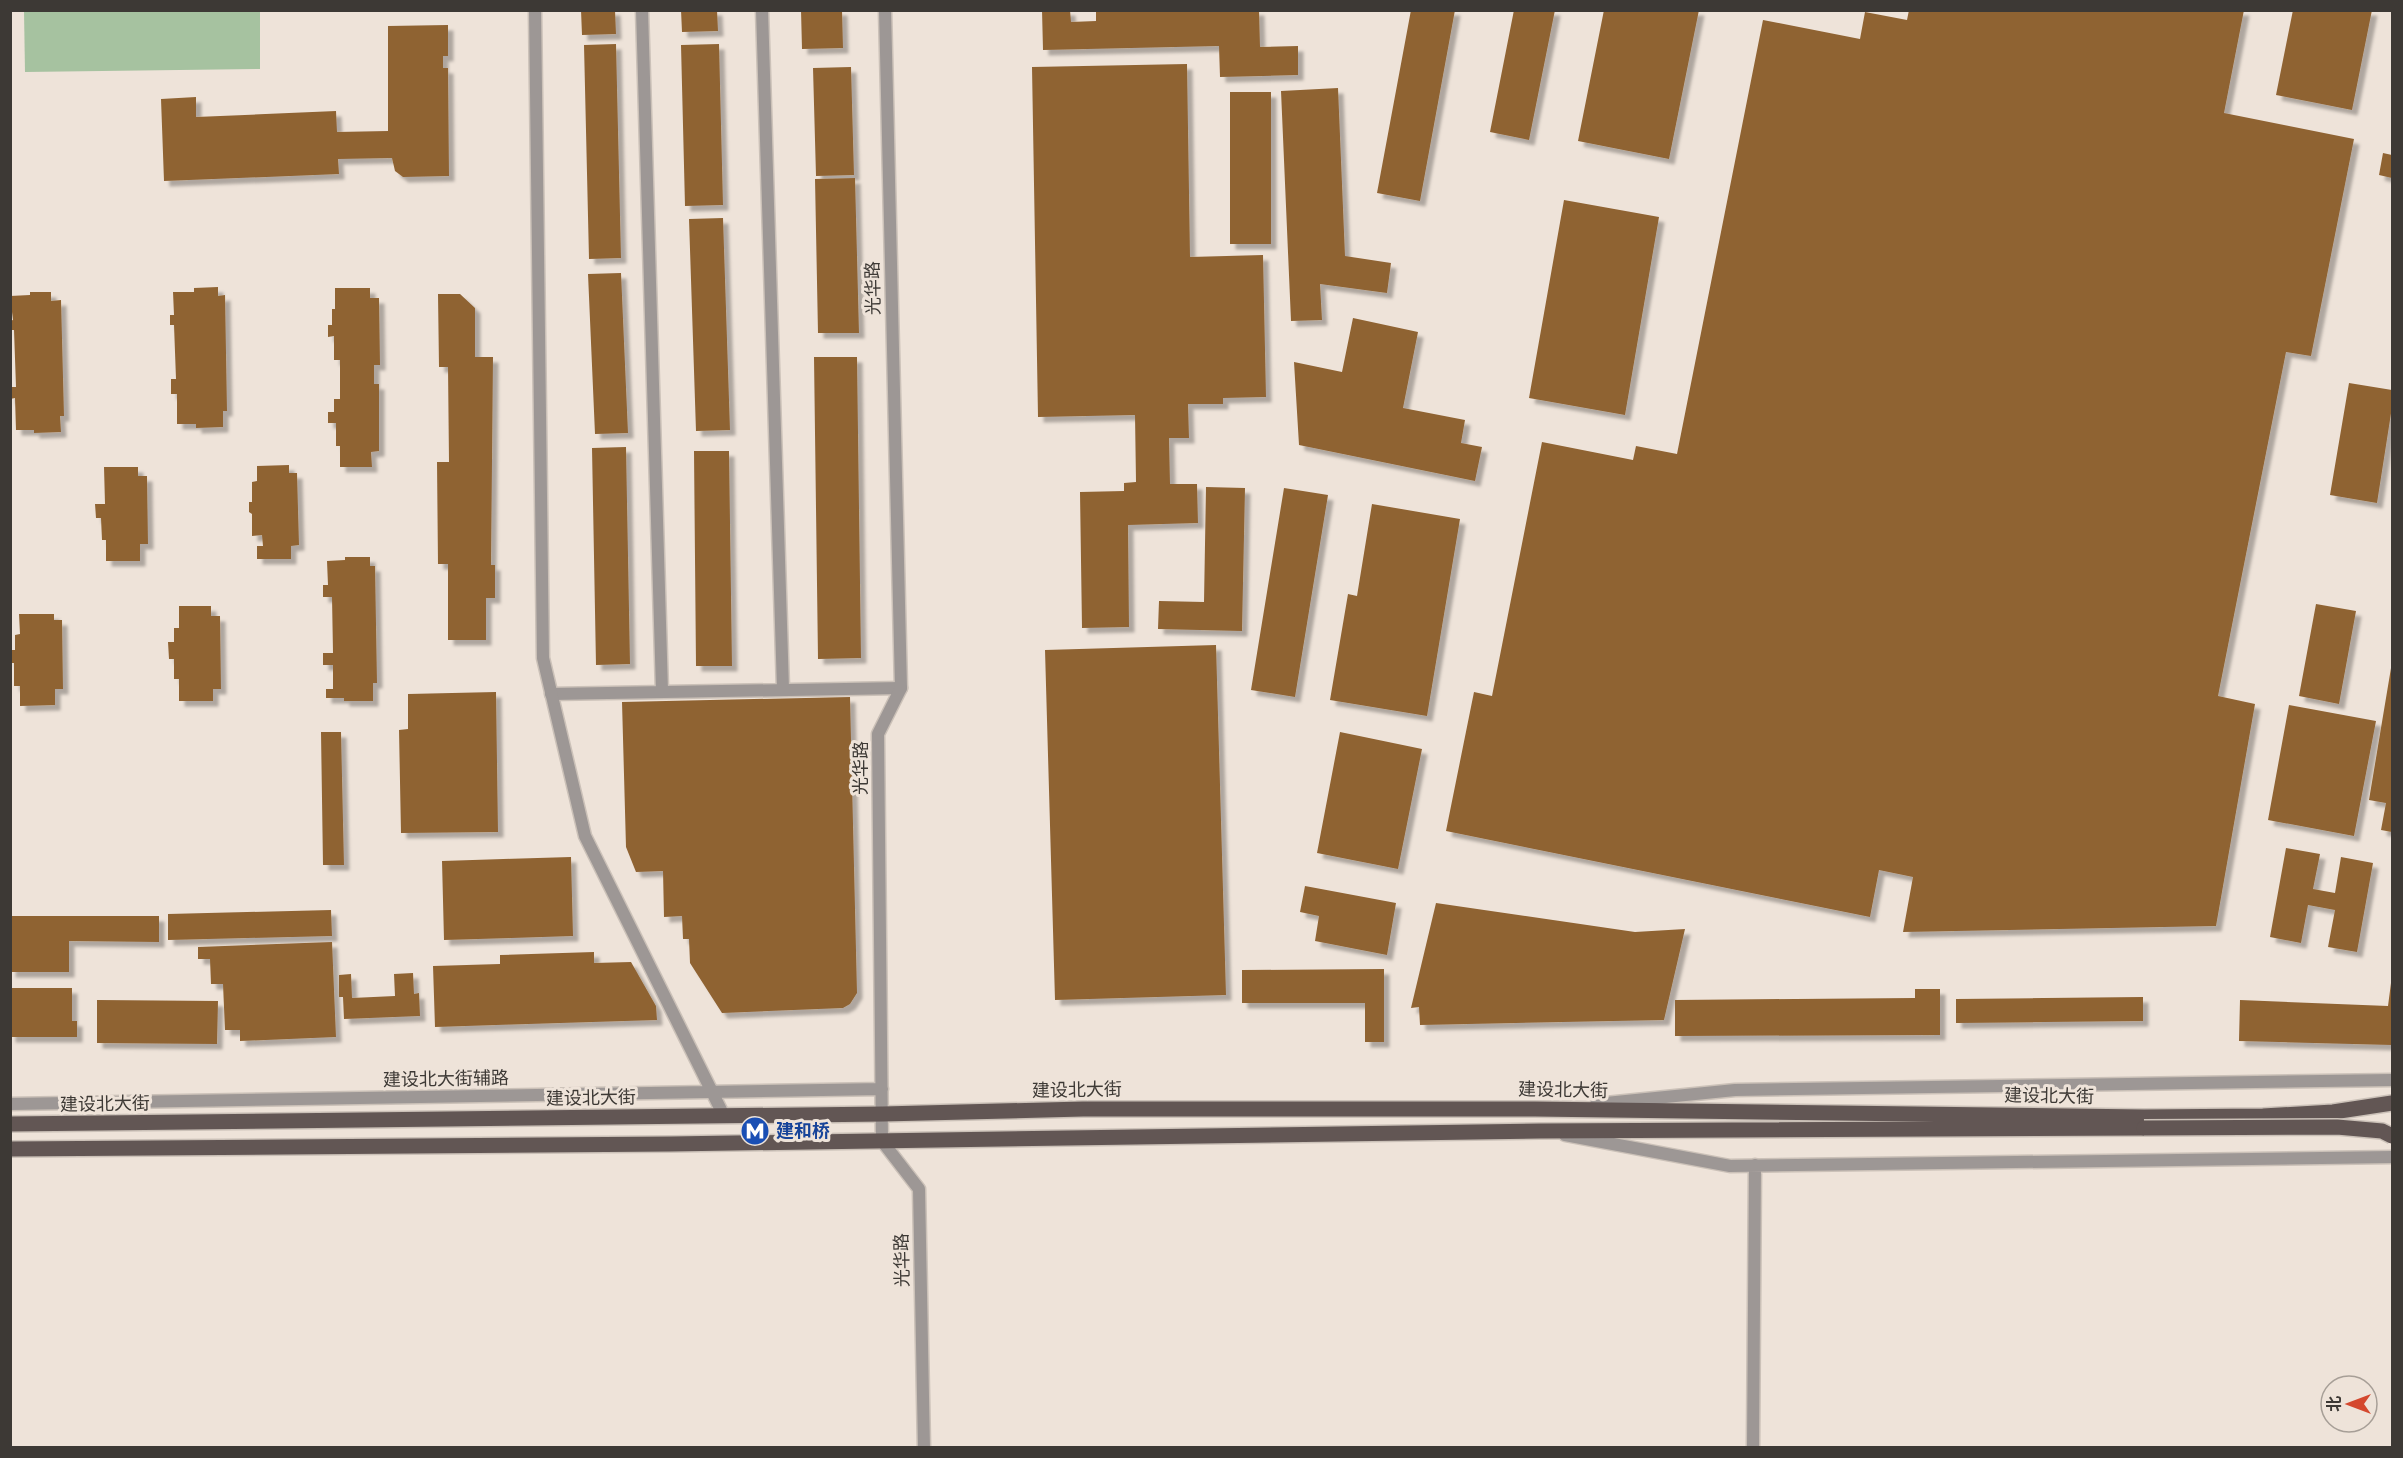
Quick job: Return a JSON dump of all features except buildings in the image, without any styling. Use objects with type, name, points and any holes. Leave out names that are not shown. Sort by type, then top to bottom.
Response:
[{"type":"main road","points":[[10,1149],[882,1141],[1540,1131],[1638,1132],[2144,1122],[2333,1113],[2392,1103]]},
{"type":"main road","name":"建设北大街","points":[[10,1124],[883,1114],[1083,1108],[1547,1109],[2144,1122]]},
{"type":"main road","points":[[2144,1122],[2337,1127],[2382,1131],[2392,1136]]},
{"type":"street","points":[[535,10],[543,658],[585,836],[724,1116]]},
{"type":"street","points":[[642,10],[662,691]]},
{"type":"street","points":[[762,10],[783,689]]},
{"type":"street","name":"光华路","points":[[885,10],[902,688],[878,734],[882,1141],[919,1189],[924,1448]]},
{"type":"street","points":[[551,694],[902,688]]},
{"type":"street","points":[[1547,1109],[1735,1090],[2392,1080]]},
{"type":"street","name":"建设北大街辅路","points":[[10,1104],[882,1089]]},
{"type":"street","points":[[1540,1131],[1730,1166],[2392,1157]]},
{"type":"street","points":[[1753,1448],[1755,1165]]},
{"type":"green space","points":[[24,11],[260,11],[260,69],[25,72]]},
{"type":"place","name":"建和桥","points":[[755,1131]]}]
